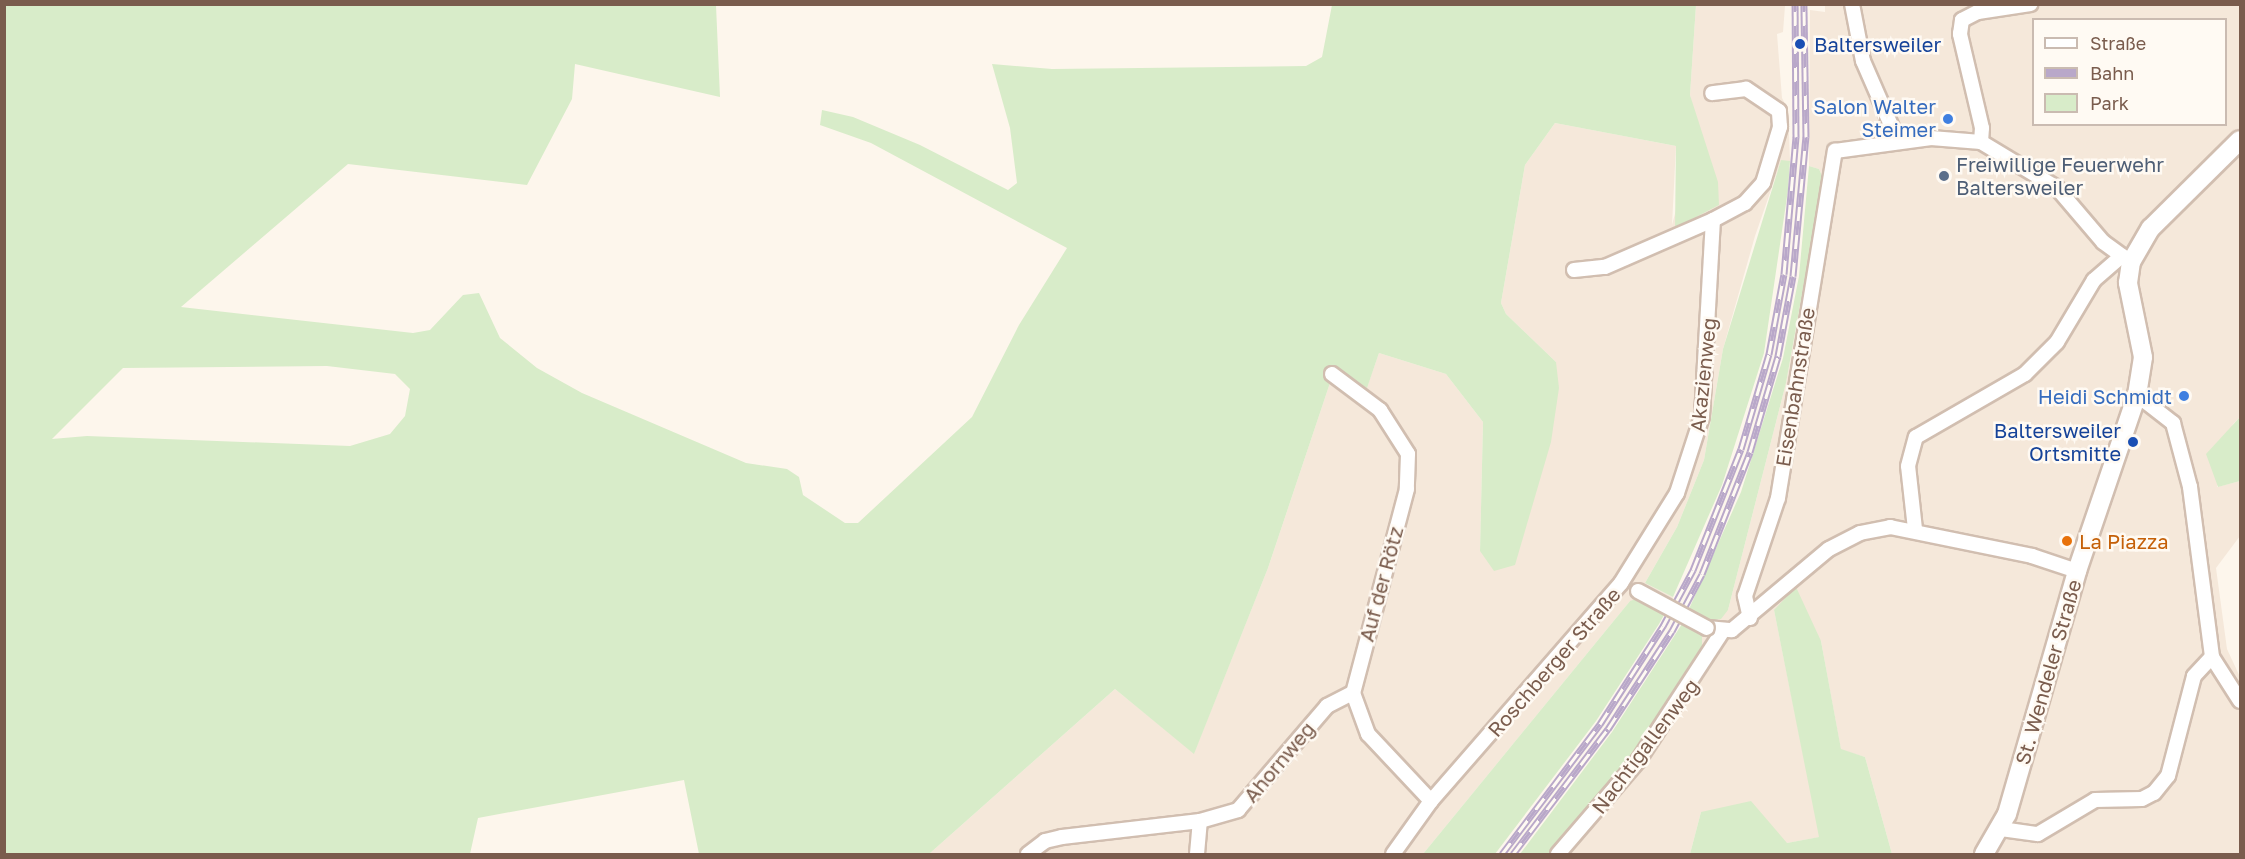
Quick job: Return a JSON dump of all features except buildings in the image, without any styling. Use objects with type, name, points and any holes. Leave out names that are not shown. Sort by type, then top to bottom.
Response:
[{"type":"main road","name":"St. Wendeler Straße","points":[[1984,855],[2001,829],[2077,571],[2137,395],[2143,357],[2128,284],[2126,259],[2151,228],[2241,140]]},
{"type":"street","points":[[1852,4],[1863,61],[1898,141],[1931,138],[1981,142],[2057,188],[2126,259],[2094,280],[2057,342],[2025,374],[1926,427],[1916,437],[1908,466],[1915,529]]},
{"type":"street","points":[[1981,142],[1982,128],[1960,34],[1962,20],[1978,12],[2030,4]]},
{"type":"street","points":[[1574,270],[1605,267],[1713,220],[1745,203],[1764,183],[1780,118],[1773,106],[1746,89],[1712,93]]},
{"type":"street","name":"Eisenbahnstraße","points":[[1750,618],[1745,596],[1778,498],[1835,151],[1898,141]]},
{"type":"street","name":"Akazienweg","points":[[1621,583],[1652,539],[1693,454],[1702,416],[1713,220]]},
{"type":"street","name":"Auf der Rötz","points":[[1332,374],[1380,410],[1399,435],[1411,466],[1353,693]]},
{"type":"street","points":[[2137,395],[2173,423],[2190,487],[2212,657],[2241,701]]},
{"type":"street","points":[[1722,632],[1750,618],[1829,549],[1860,534],[1890,527],[1915,529],[2077,571]]},
{"type":"street","name":"Roschberger Straße","points":[[1394,855],[1431,801],[1621,583],[1707,628],[1722,632]]},
{"type":"street","name":"Nachtigallenweg","points":[[1558,855],[1651,743],[1722,632]]},
{"type":"street","points":[[2001,829],[2038,834],[2095,800],[2142,799],[2154,793],[2168,776],[2194,676],[2212,657]]},
{"type":"street","points":[[1353,693],[1368,734],[1431,801]]},
{"type":"street","name":"Ahornweg","points":[[1028,855],[1045,842],[1062,837],[1200,821],[1238,810],[1327,706],[1353,693]]},
{"type":"street","points":[[1197,855],[1200,821]]},
{"type":"shaded area","points":[[1825,4],[2240,5],[2240,417],[2233,424],[2217,487],[2240,481],[2240,536],[2216,568],[2227,649],[2240,677],[2240,854],[1892,854],[1865,757],[1841,750],[1821,641],[1774,610],[1820,837],[1787,843],[1701,812],[1690,854],[1550,854],[1582,821],[1702,634],[1682,624],[1689,609],[1712,620],[1728,610],[1786,383],[1823,178],[1819,169],[1809,166],[1810,10],[1825,12]]},
{"type":"shaded area","points":[[1696,5],[1785,6],[1783,32],[1777,34],[1782,98],[1788,109],[1790,161],[1781,161],[1755,236],[1723,349],[1704,460],[1677,527],[1645,583],[1673,597],[1664,615],[1630,601],[1423,854],[929,854],[1115,689],[1194,753],[1268,568],[1335,368],[1367,387],[1379,353],[1446,374],[1483,422],[1480,551],[1556,362],[1506,314],[1501,303],[1525,165],[1555,123],[1676,146],[1672,225],[1698,128],[1690,95]]},
{"type":"green space","points":[[5,5],[716,5],[720,97],[575,64],[572,99],[527,185],[348,164],[181,307],[413,333],[430,330],[463,295],[479,293],[500,338],[537,368],[582,393],[746,463],[787,469],[799,477],[803,495],[845,523],[858,523],[972,417],[1019,325],[1067,248],[871,143],[820,125],[822,110],[853,117],[920,145],[1008,190],[1017,183],[1010,128],[992,64],[1052,69],[1306,66],[1322,57],[1332,5],[1696,5],[1690,95],[1718,182],[1719,205],[1675,228],[1676,146],[1555,123],[1525,165],[1501,303],[1506,314],[1556,362],[1559,388],[1551,442],[1515,565],[1494,571],[1480,551],[1483,422],[1446,374],[1379,353],[1367,388],[1335,368],[1268,568],[1194,754],[1115,689],[929,854],[699,854],[684,780],[478,818],[470,854],[5,854]],"holes":[[[327,366],[395,374],[410,389],[405,416],[390,434],[350,446],[87,436],[52,439],[123,368]]]},
{"type":"green space","points":[[1781,160],[1790,161],[1788,190],[1764,353],[1722,485],[1673,597],[1645,583],[1677,527],[1704,460],[1723,349]]},
{"type":"green space","points":[[1809,166],[1819,169],[1823,178],[1786,383],[1728,610],[1721,619],[1711,620],[1689,609],[1741,492],[1783,358],[1799,276]]},
{"type":"green space","points":[[2240,417],[2240,481],[2218,487],[2206,454]]},
{"type":"green space","points":[[1796,587],[1821,641],[1841,749],[1865,757],[1892,854],[1690,854],[1701,812],[1751,801],[1787,843],[1819,837],[1774,610]]},
{"type":"green space","points":[[1636,599],[1664,615],[1596,721],[1495,854],[1423,854],[1630,601]]},
{"type":"green space","points":[[1682,624],[1702,634],[1702,652],[1630,762],[1550,854],[1520,854],[1612,732]]},
{"type":"railway","points":[[1502,854],[1600,724],[1663,626],[1693,570],[1741,449],[1769,354],[1784,274],[1796,137],[1795,4]]},
{"type":"railway","points":[[1513,854],[1608,729],[1672,631],[1702,574],[1750,452],[1778,356],[1793,276],[1806,137],[1804,4]]},
{"type":"place","name":"Baltersweiler","points":[[1800,44]]},
{"type":"place","name":"Salon Walter Steimer","points":[[1948,119]]},
{"type":"place","name":"Freiwillige Feuerwehr Baltersweiler","points":[[1944,176]]},
{"type":"place","name":"Heidi Schmidt","points":[[2184,396]]},
{"type":"place","name":"Baltersweiler Ortsmitte","points":[[2133,442]]},
{"type":"place","name":"La Piazza","points":[[2067,541]]}]
